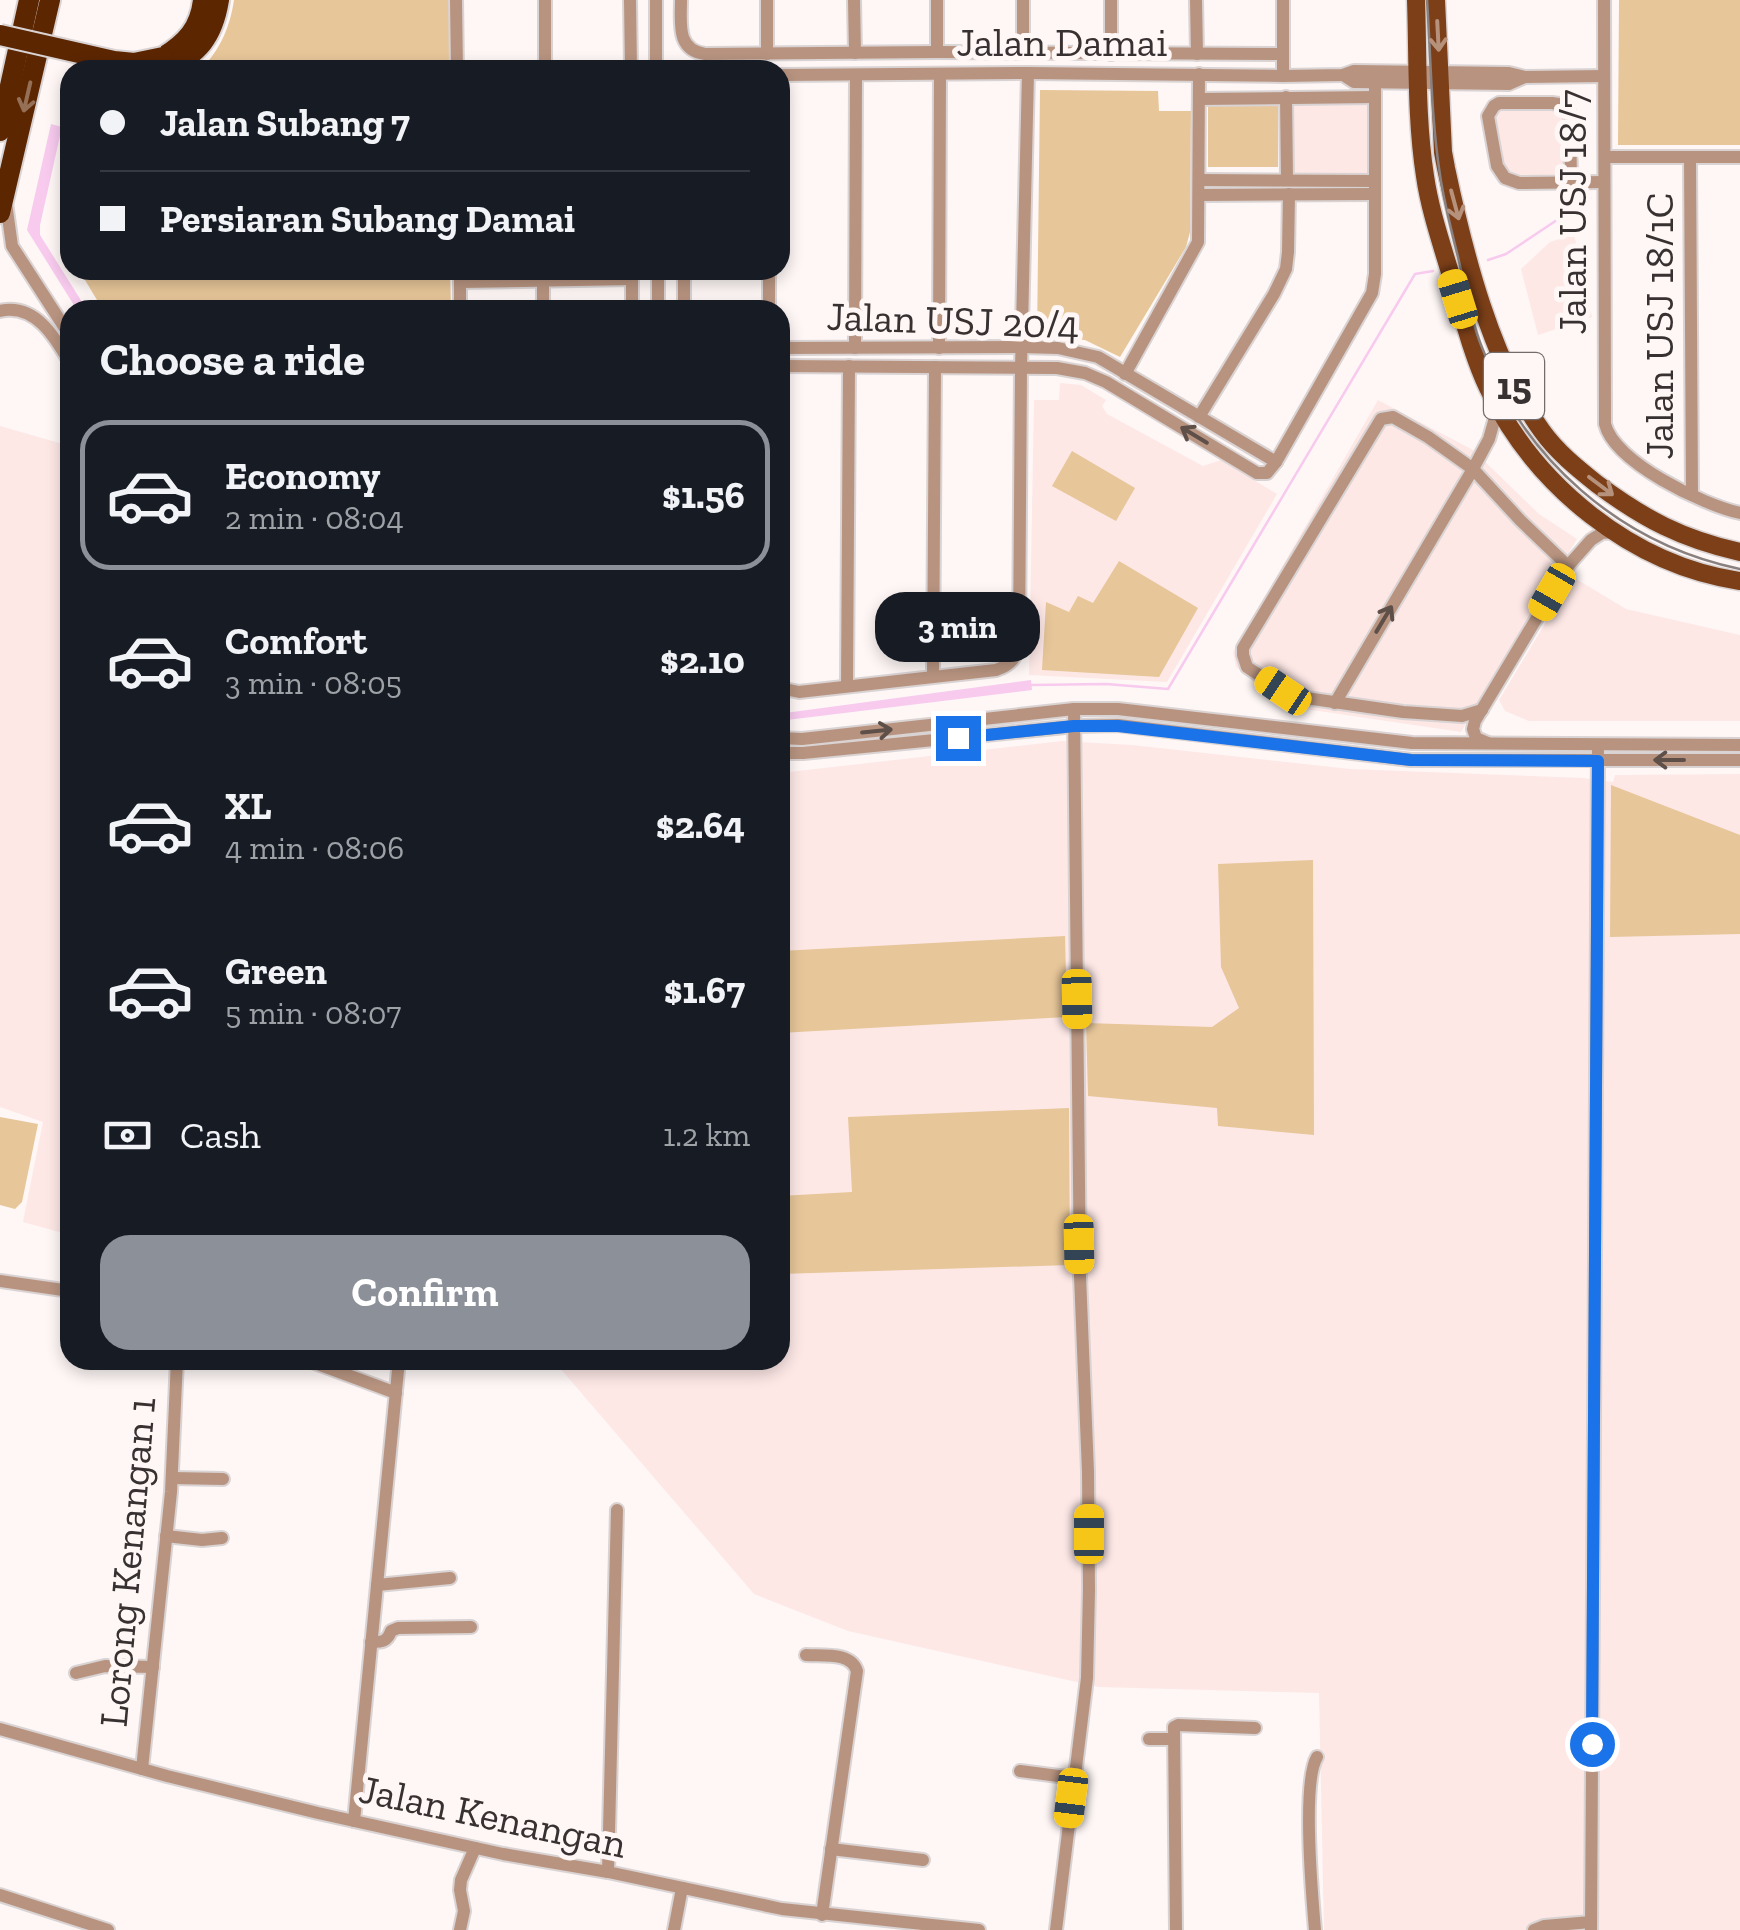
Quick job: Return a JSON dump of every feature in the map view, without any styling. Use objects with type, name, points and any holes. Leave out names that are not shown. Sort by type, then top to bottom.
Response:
[{"type":"highway","points":[[171,60],[198,24],[203,0]]},
{"type":"highway","points":[[182,60],[203,43],[219,0]]},
{"type":"highway","points":[[0,131],[45,2]]},
{"type":"highway","points":[[0,213],[45,2]]},
{"type":"highway","points":[[0,34],[116,60]]},
{"type":"highway","points":[[0,47],[60,61]]},
{"type":"main road","name":"15","points":[[1416,0],[1428,200],[1478,366],[1498,407],[1527,451],[1566,492],[1616,532],[1652,554],[1706,574],[1740,581]]},
{"type":"main road","name":"15","points":[[1436,0],[1446,168],[1483,304],[1515,388],[1542,431],[1580,470],[1636,512],[1676,533],[1740,552]]},
{"type":"street","points":[[456,0],[457,60]]},
{"type":"street","points":[[545,0],[545,60]]},
{"type":"street","points":[[630,0],[631,60]]},
{"type":"street","points":[[656,0],[656,60]]},
{"type":"street","points":[[680,0],[681,35],[687,48],[698,54],[1283,54]]},
{"type":"street","points":[[766,0],[766,54]]},
{"type":"street","points":[[854,0],[855,53]]},
{"type":"street","points":[[936,52],[937,0]]},
{"type":"street","points":[[1023,0],[1023,53]]},
{"type":"street","points":[[1111,0],[1112,54]]},
{"type":"street","points":[[1196,0],[1197,54]]},
{"type":"street","points":[[1283,0],[1283,76]]},
{"type":"street","name":"Jalan USJ 18/7","points":[[1604,0],[1605,424],[1610,439],[1628,458],[1692,496]]},
{"type":"street","name":"Jalan Damai","points":[[790,75],[1343,76],[1354,71],[1440,78]]},
{"type":"street","points":[[790,690],[996,670],[1010,663],[1018,650],[1028,73]]},
{"type":"street","points":[[1440,78],[1509,73],[1525,77],[1604,76]]},
{"type":"street","points":[[939,348],[940,74]]},
{"type":"street","points":[[1126,374],[1198,242],[1198,74]]},
{"type":"street","points":[[855,348],[856,75]]},
{"type":"street","name":"Jalan Damai","points":[[1343,76],[1375,90],[1419,77]]},
{"type":"street","points":[[1440,78],[1467,84],[1509,84],[1525,77]]},
{"type":"street","points":[[1441,108],[1452,90],[1467,84]]},
{"type":"street","points":[[790,366],[1058,368],[1086,373],[1257,473],[1267,473],[1372,293],[1376,274],[1375,90],[1286,98],[1199,99]]},
{"type":"street","points":[[1199,417],[1280,283],[1288,252],[1286,98]]},
{"type":"street","points":[[1571,182],[1571,117],[1565,108],[1552,103],[1494,106],[1488,116],[1498,166],[1505,178],[1518,182],[1571,182],[1604,182]]},
{"type":"street","points":[[1605,157],[1740,156]]},
{"type":"street","name":"Jalan USJ 18/1C","points":[[1690,157],[1692,496]]},
{"type":"street","points":[[7,185],[12,246],[60,320]]},
{"type":"street","points":[[1200,187],[1375,188]]},
{"type":"street","points":[[0,311],[10,308],[27,313],[44,324],[60,348]]},
{"type":"street","name":"Jalan USJ 20/4","points":[[790,348],[1022,346],[1086,353],[1276,462]]},
{"type":"street","points":[[847,685],[849,366]]},
{"type":"street","points":[[934,676],[935,367]]},
{"type":"street","points":[[1335,702],[1473,469],[1489,439],[1498,407]]},
{"type":"street","points":[[1482,710],[1462,716],[1403,712],[1306,698],[1283,691],[1247,667],[1243,648],[1381,419],[1393,418],[1428,437],[1473,469],[1568,566]]},
{"type":"street","points":[[1489,439],[1506,438],[1527,451]]},
{"type":"street","points":[[1692,496],[1740,514]]},
{"type":"street","points":[[1492,744],[1479,740],[1474,729],[1482,710],[1568,566],[1591,540],[1602,533],[1616,532]]},
{"type":"street","points":[[790,738],[1118,709],[1412,743],[1740,745]]},
{"type":"street","points":[[1056,1930],[1086,1678],[1089,1505],[1080,1276],[1074,710]]},
{"type":"street","points":[[790,753],[1074,726],[1118,726],[1411,760],[1740,760]]},
{"type":"street","points":[[1534,1930],[1544,1926],[1591,1926],[1598,744]]},
{"type":"street","points":[[0,1281],[60,1290]]},
{"type":"street","name":"Lorong Kenangan 1","points":[[142,1769],[172,1478],[176,1370]]},
{"type":"street","points":[[335,1370],[396,1394]]},
{"type":"street","points":[[354,1820],[398,1370]]},
{"type":"street","points":[[172,1478],[223,1480]]},
{"type":"street","points":[[608,1872],[617,1510]]},
{"type":"street","points":[[166,1536],[222,1538]]},
{"type":"street","points":[[377,1585],[450,1578]]},
{"type":"street","points":[[371,1642],[384,1642],[394,1628],[471,1627]]},
{"type":"street","points":[[806,1656],[838,1657],[856,1664],[822,1914]]},
{"type":"street","points":[[76,1673],[105,1666],[153,1667]]},
{"type":"street","points":[[1176,1930],[1174,1733],[1178,1724],[1256,1728]]},
{"type":"street","name":"Jalan Kenangan","points":[[0,1729],[142,1769],[474,1848],[742,1902],[901,1926],[979,1930]]},
{"type":"street","points":[[1149,1738],[1174,1733]]},
{"type":"street","points":[[1314,1930],[1309,1795],[1310,1770],[1317,1758]]},
{"type":"street","points":[[1020,1770],[1074,1778]]},
{"type":"street","points":[[460,1930],[464,1910],[461,1880],[474,1848]]},
{"type":"street","points":[[831,1849],[924,1860]]},
{"type":"street","points":[[674,1930],[682,1888]]},
{"type":"street","points":[[0,1894],[108,1930]]},
{"type":"shaded area","points":[[234,0],[449,0],[449,60],[209,60],[230,20]]},
{"type":"shaded area","points":[[1619,0],[1740,0],[1740,145],[1618,145]]},
{"type":"shaded area","points":[[1040,90],[1158,91],[1159,111],[1191,111],[1190,232],[1186,247],[1120,357],[1085,340],[1037,337]]},
{"type":"shaded area","points":[[1375,97],[1375,181],[1287,180],[1286,98]]},
{"type":"shaded area","points":[[1208,106],[1278,106],[1278,167],[1208,167]]},
{"type":"shaded area","points":[[1553,106],[1564,111],[1567,178],[1516,179],[1502,169],[1491,117],[1495,108]]},
{"type":"shaded area","points":[[51,124],[60,126],[60,136],[40,235],[60,267],[60,280],[68,280],[81,300],[71,300],[27,230]]},
{"type":"shaded area","points":[[1574,234],[1592,317],[1538,335],[1521,269],[1550,242]]},
{"type":"shaded area","points":[[85,280],[450,280],[451,300],[97,300]]},
{"type":"shaded area","points":[[1060,383],[1081,385],[1106,400],[1102,406],[1107,414],[1203,466],[1221,460],[1277,494],[1167,682],[1029,675],[1034,400],[1059,400]]},
{"type":"shaded area","points":[[1378,400],[1473,450],[1539,514],[1577,539],[1461,732],[1285,706],[1236,667],[1233,652]]},
{"type":"shaded area","points":[[0,426],[60,443],[60,1232],[23,1222],[43,1122],[0,1107]]},
{"type":"shaded area","points":[[1072,451],[1135,488],[1116,521],[1052,486]]},
{"type":"shaded area","points":[[1119,561],[1198,608],[1159,677],[1042,670],[1046,602],[1069,612],[1078,596],[1093,603]]},
{"type":"shaded area","points":[[1573,577],[1626,609],[1740,635],[1740,721],[1529,721],[1505,711],[1499,700]]},
{"type":"shaded area","points":[[1031,680],[1032,690],[790,720],[790,712]]},
{"type":"shaded area","points":[[1062,741],[1350,769],[1613,782],[1615,775],[1740,774],[1740,1930],[1324,1930],[1319,1693],[1099,1687],[848,1631],[754,1594],[562,1370],[790,1370],[790,772]]},
{"type":"shaded area","points":[[1611,785],[1740,835],[1740,934],[1610,937]]},
{"type":"shaded area","points":[[1313,860],[1314,1135],[1218,1126],[1217,1108],[1088,1096],[1086,1023],[1212,1027],[1239,1008],[1221,967],[1218,864]]},
{"type":"shaded area","points":[[1065,936],[1067,1017],[790,1032],[790,950]]},
{"type":"shaded area","points":[[1069,1108],[1070,1265],[790,1274],[790,1195],[852,1192],[848,1117]]},
{"type":"shaded area","points":[[0,1117],[38,1124],[22,1202],[15,1209],[0,1205]]},
{"type":"waterway","points":[[1488,260],[1506,254],[1590,198]]},
{"type":"waterway","points":[[1031,685],[1106,684],[1168,689],[1415,274],[1433,271]]},
{"type":"tram line","points":[[1427,0],[1435,131],[1444,195],[1474,324],[1499,386],[1522,425],[1550,459],[1616,517],[1696,557],[1740,569]]},
{"type":"route","points":[[958,738],[1074,726],[1118,726],[1411,760],[1598,761],[1592,1744]]}]
